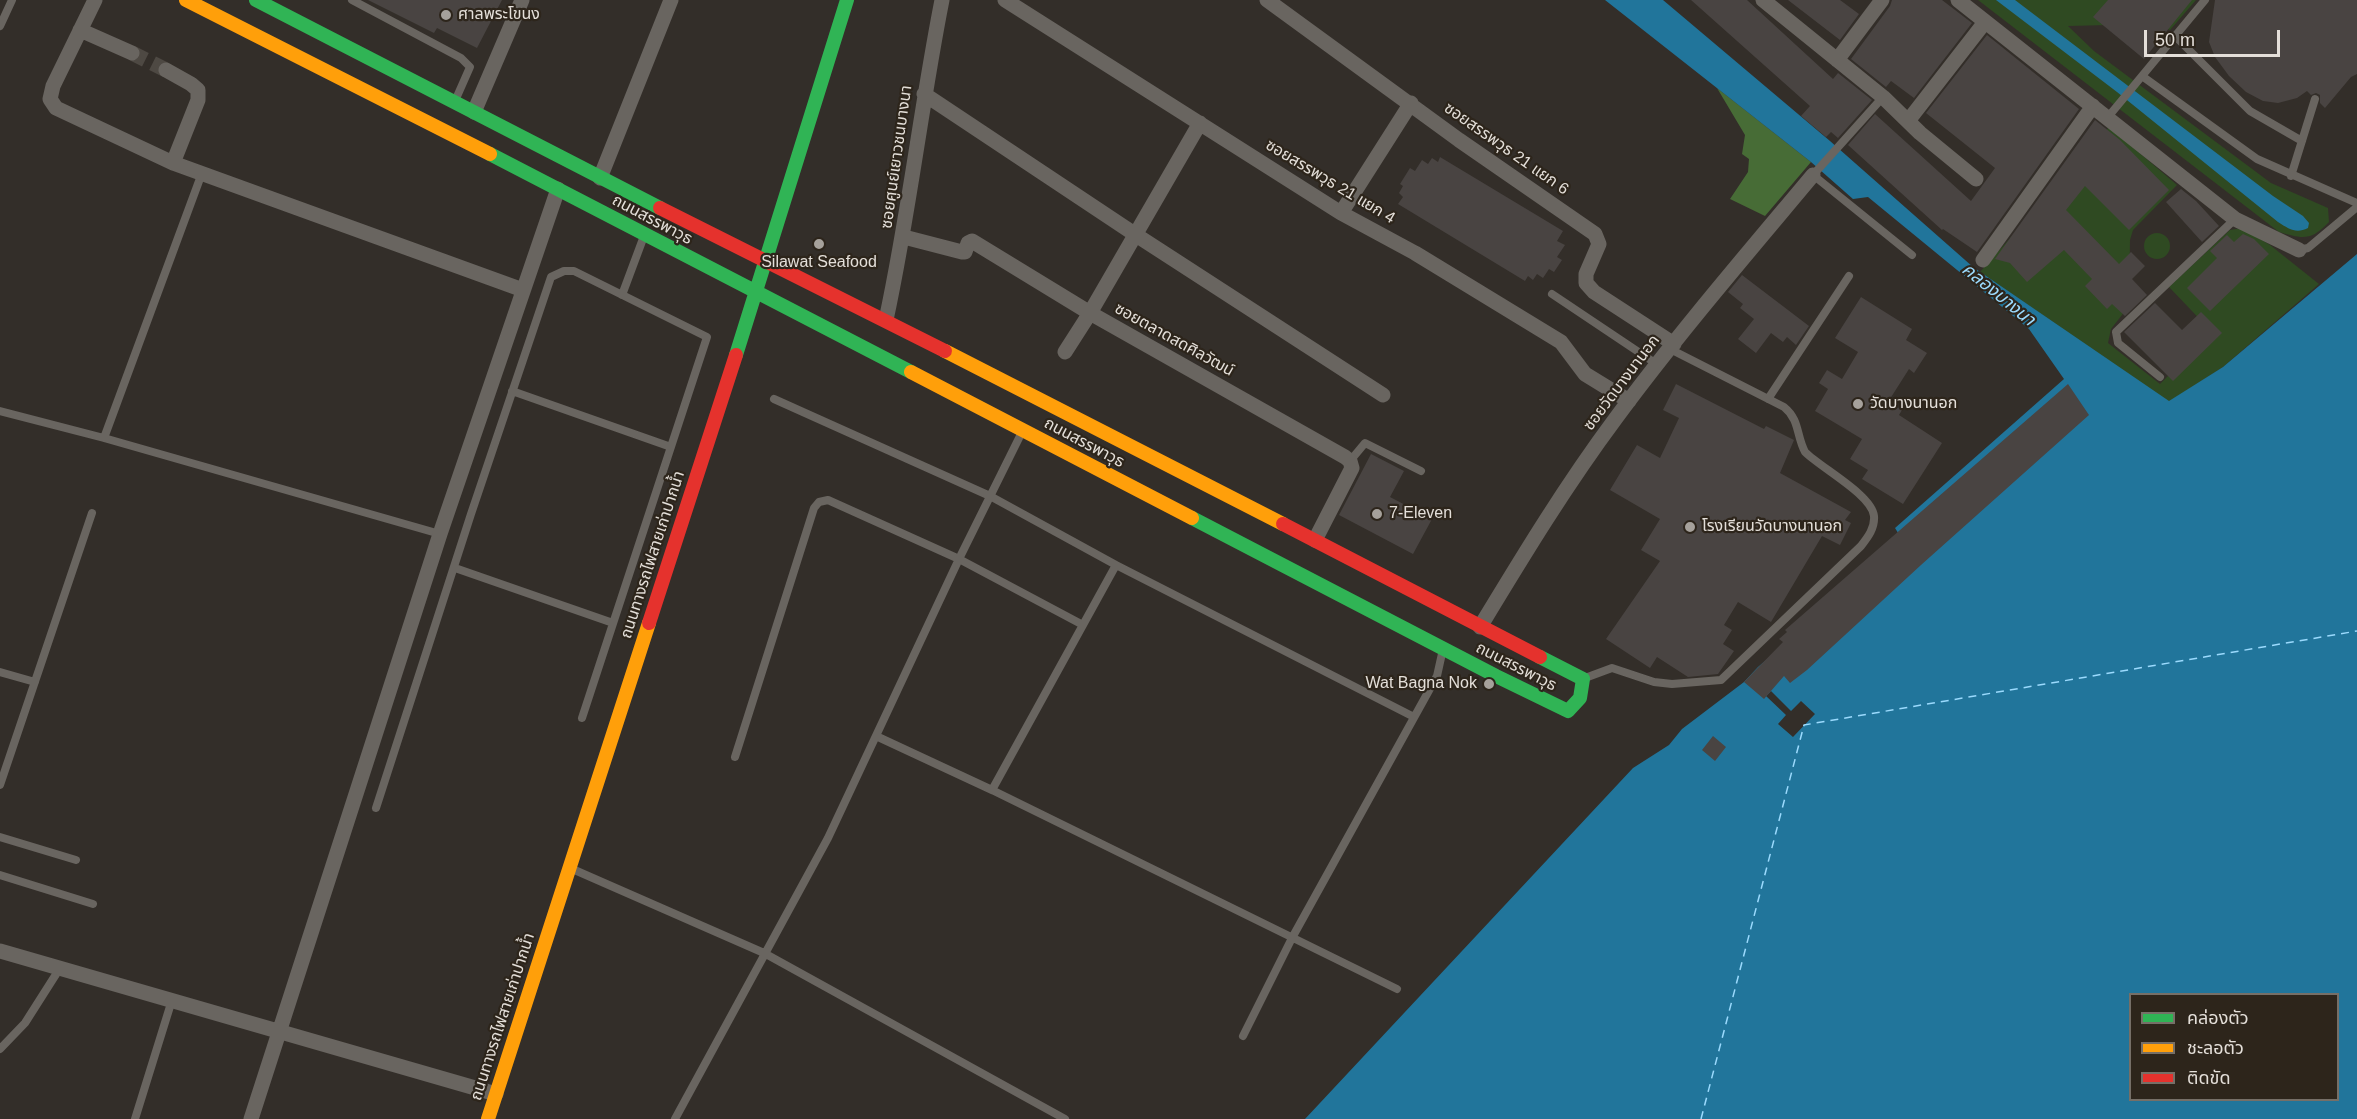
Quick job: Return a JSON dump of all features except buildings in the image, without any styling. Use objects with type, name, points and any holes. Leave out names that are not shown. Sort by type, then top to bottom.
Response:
[{"type":"main road","name":"ถนนสรรพาวุธ","points":[[186,0],[214,6],[555,175],[600,178],[886,320],[1315,540],[1452,633],[1568,711],[1578,705],[1583,694],[1583,679],[1480,627],[1452,633],[1024,430],[755,293],[644,235],[555,175],[474,112],[256,0]]},
{"type":"main road","name":"ถนนทางรถไฟสายเก่าปากน้ำ","points":[[488,1119],[766,262],[847,0]]},
{"type":"street","points":[[95,0],[53,86],[51,99],[56,108],[173,163],[523,290]]},
{"type":"street","points":[[474,112],[522,0]]},
{"type":"street","points":[[600,178],[671,0]]},
{"type":"street","name":"ซอยศูนย์เยาวชนบางนา","points":[[886,320],[904,237],[924,94],[942,0]]},
{"type":"street","name":"ซอยสรรพวุธ 21 แยก 4","points":[[1005,0],[1341,213],[1415,253],[1561,342],[1585,374],[1629,402]]},
{"type":"street","name":"ซอยสรรพวุธ 21 แยก 6","points":[[1267,0],[1460,140],[1595,234],[1599,244],[1586,274],[1586,283],[1594,292],[1672,347]]},
{"type":"street","points":[[1763,0],[1883,97],[1976,179]]},
{"type":"street","points":[[1837,60],[1882,0]]},
{"type":"street","points":[[1958,0],[2235,219],[2299,250]]},
{"type":"street","points":[[1908,121],[1985,22]]},
{"type":"street","points":[[80,30],[132,53]]},
{"type":"street","points":[[166,70],[198,90],[198,100],[173,163]]},
{"type":"street","points":[[924,94],[1383,395]]},
{"type":"street","points":[[1341,213],[1411,103]]},
{"type":"street","points":[[1983,260],[2093,106]]},
{"type":"street","points":[[1065,352],[1090,314],[1200,123]]},
{"type":"street","name":"ซอยวัดบางนานอก","points":[[1480,627],[1535,537],[1629,402],[1815,173]]},
{"type":"street","points":[[250,1119],[440,534],[523,290],[555,175]]},
{"type":"street","name":"ซอยตลาดสดศิลวัฒน์","points":[[904,237],[962,252],[965,252],[968,243],[972,242],[1090,314],[1350,461]]},
{"type":"street","points":[[1315,540],[1352,468],[1350,461]]},
{"type":"street","points":[[0,951],[496,1094]]},
{"type":"lane","points":[[0,26],[12,0]]},
{"type":"lane","points":[[352,0],[461,58],[470,67],[454,102]]},
{"type":"lane","points":[[2108,117],[2205,0]]},
{"type":"lane","points":[[2175,36],[2250,111],[2302,141]]},
{"type":"lane","points":[[2142,76],[2256,159],[2357,205],[2308,248],[2299,250]]},
{"type":"lane","points":[[1883,97],[1815,173],[1912,255]]},
{"type":"lane","points":[[2291,176],[2315,99]]},
{"type":"lane","points":[[104,438],[202,172]]},
{"type":"lane","points":[[2160,377],[2118,343],[2116,332],[2235,219]]},
{"type":"lane","points":[[622,295],[644,235]]},
{"type":"lane","points":[[376,808],[551,278],[564,271],[574,272],[707,337],[582,718]]},
{"type":"lane","points":[[1768,399],[1849,276]]},
{"type":"lane","points":[[1552,294],[1658,364]]},
{"type":"lane","points":[[1583,679],[1612,668],[1654,682],[1672,684],[1722,680],[1861,546],[1871,533],[1874,515],[1868,502],[1805,452],[1793,415],[1672,347]]},
{"type":"lane","points":[[512,392],[671,447]]},
{"type":"lane","points":[[774,399],[990,496],[1116,565],[1414,717]]},
{"type":"lane","points":[[0,411],[104,438],[440,534]]},
{"type":"lane","points":[[675,1119],[828,838],[959,559],[1024,430]]},
{"type":"lane","points":[[1350,461],[1365,443],[1420,471]]},
{"type":"lane","points":[[735,757],[814,508],[819,502],[828,500],[959,559],[1083,625]]},
{"type":"lane","points":[[0,785],[2,771],[35,682],[92,513]]},
{"type":"lane","points":[[992,790],[1116,565]]},
{"type":"lane","points":[[455,568],[613,623]]},
{"type":"lane","points":[[1243,1036],[1292,938],[1437,676],[1452,633]]},
{"type":"lane","points":[[0,672],[35,682]]},
{"type":"lane","points":[[876,736],[992,790],[1397,989]]},
{"type":"lane","points":[[0,837],[76,860]]},
{"type":"lane","points":[[569,867],[764,953],[1065,1119]]},
{"type":"lane","points":[[0,875],[93,904]]},
{"type":"lane","points":[[0,1049],[25,1023],[60,968]]},
{"type":"lane","points":[[135,1119],[172,1000]]},
{"type":"green space","points":[[1978,0],[2196,0],[2170,30],[2151,24],[2068,26],[2094,51],[2271,183],[2328,208],[2329,222],[2317,233],[2306,237],[2279,232]]},
{"type":"green space","points":[[1717,88],[1811,162],[1765,216],[1730,199],[1748,172],[1749,159],[1742,154],[1745,135]]},
{"type":"green space","points":[[2109,127],[2177,185],[2133,230],[2130,240],[2129,306],[2111,329],[2108,343],[2160,384],[2212,332],[2169,287],[2230,230],[2242,228],[2270,245],[2319,284],[2223,367],[2169,402],[1980,272]]},
{"type":"green space","points":[[2157,233],[2166,237],[2170,246],[2166,255],[2157,259],[2148,255],[2144,246],[2148,237]]},
{"type":"water","name":"คลองบางนา","points":[[1605,0],[1663,0],[1830,141],[1973,267],[2169,401],[2223,367],[2357,254],[2357,1119],[1305,1119],[1633,768],[1669,745],[1682,729],[1744,682],[1758,667],[1854,584],[1913,557],[1895,528],[2064,379],[2029,329],[1868,197],[1853,199],[1811,162]]},
{"type":"water","points":[[1996,0],[2015,0],[2273,196],[2303,216],[2309,223],[2308,228],[2296,231],[2278,222],[2117,92]]},
{"type":"pier","points":[[1771,691],[1791,711],[1801,701],[1815,714],[1793,737],[1778,724],[1786,715],[1766,696]]},
{"type":"ferry route","points":[[1701,1119],[1804,725],[2357,631]]},
{"type":"tunnel","points":[[132,53],[166,70]]},
{"type":"traffic: fast","points":[[256,0],[660,208]]},
{"type":"traffic: fast","points":[[736,355],[847,0]]},
{"type":"traffic: fast","points":[[490,154],[911,372]]},
{"type":"traffic: fast","points":[[1192,518],[1568,711],[1580,698],[1583,679],[1540,657]]},
{"type":"traffic: slow","points":[[186,0],[490,154]]},
{"type":"traffic: slow","points":[[945,351],[1283,524]]},
{"type":"traffic: slow","points":[[911,372],[1192,518]]},
{"type":"traffic: slow","points":[[488,1119],[649,623]]},
{"type":"traffic: jam","points":[[660,208],[945,351]]},
{"type":"traffic: jam","points":[[649,623],[736,355]]},
{"type":"traffic: jam","points":[[1283,524],[1540,657]]},
{"type":"place","name":"ศาลพระโขนง","points":[[446,15]]},
{"type":"place","name":"Silawat Seafood","points":[[819,244]]},
{"type":"place","name":"วัดบางนานอก","points":[[1858,404]]},
{"type":"place","name":"7-Eleven","points":[[1377,514]]},
{"type":"place","name":"โรงเรียนวัดบางนานอก","points":[[1690,527]]},
{"type":"place","name":"Wat Bagna Nok","points":[[1489,684]]}]
